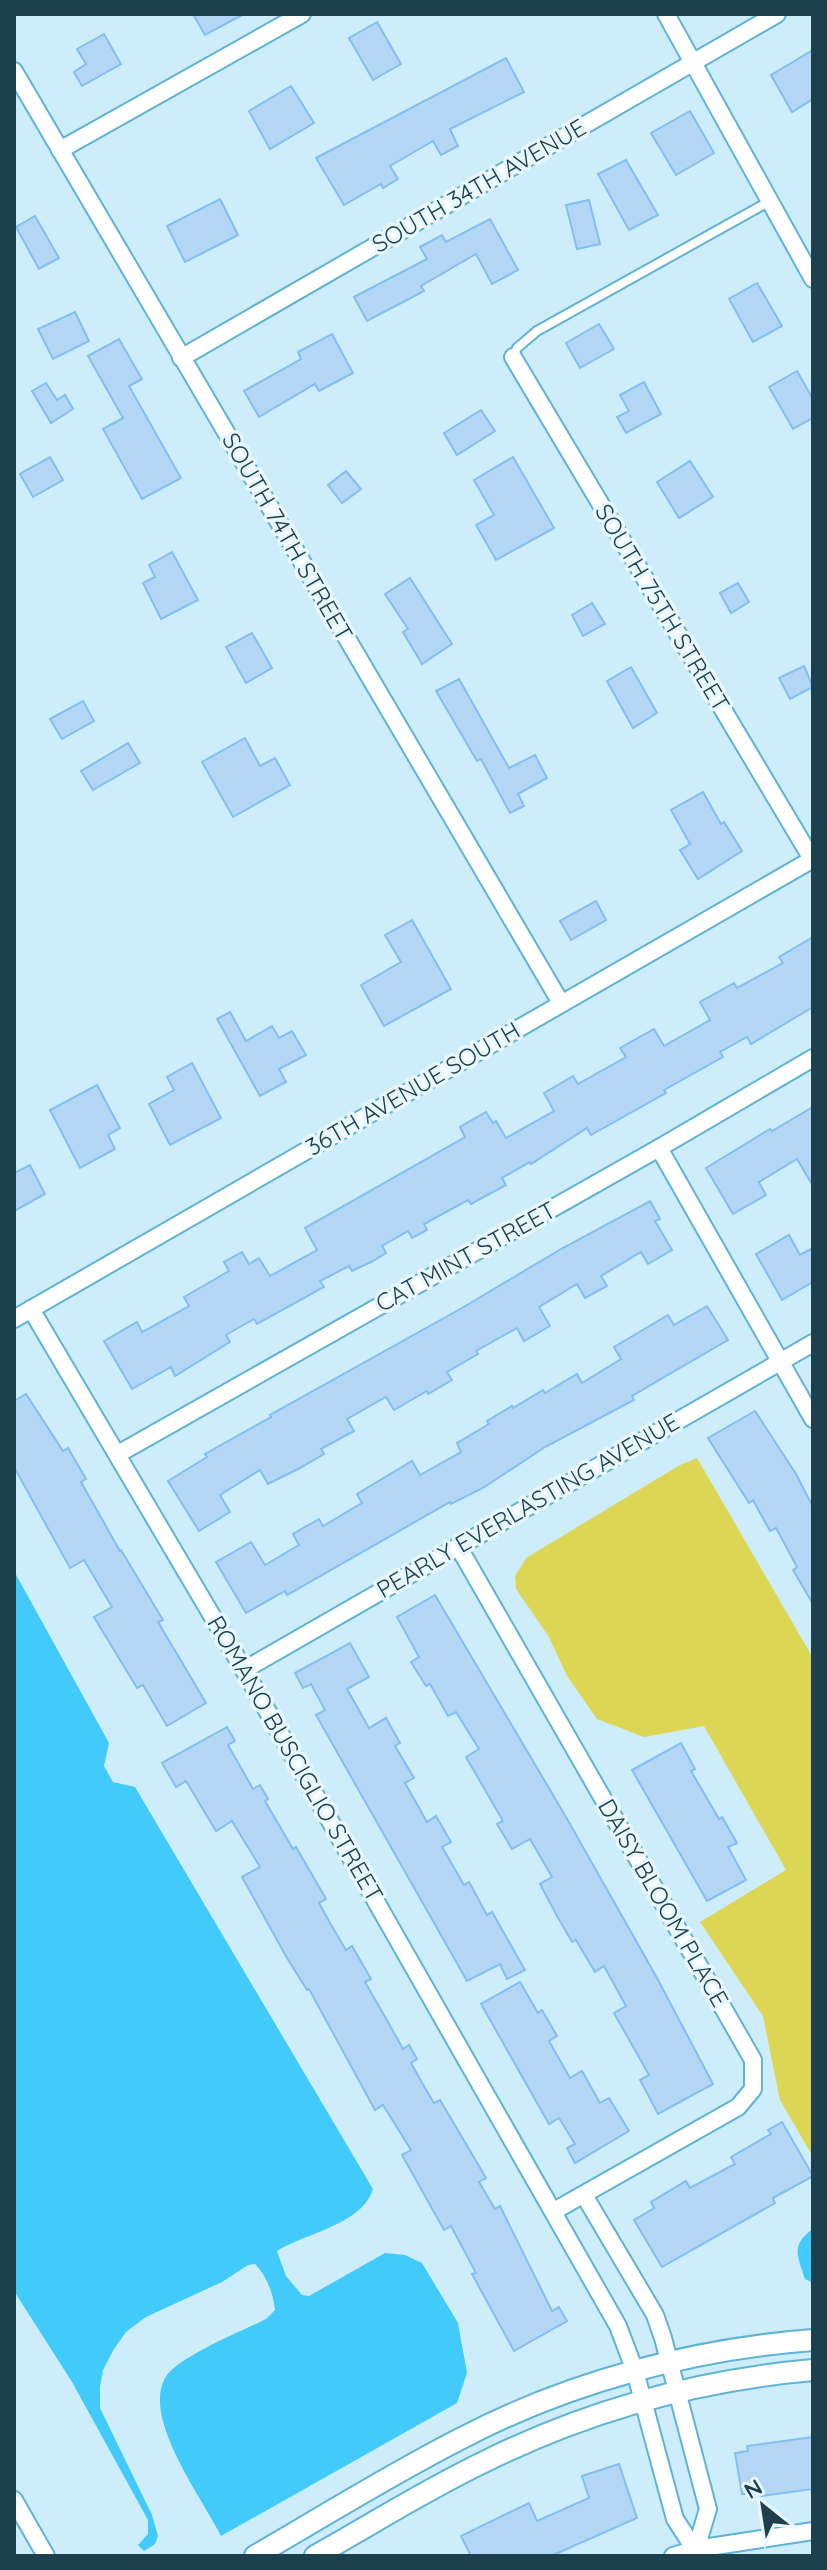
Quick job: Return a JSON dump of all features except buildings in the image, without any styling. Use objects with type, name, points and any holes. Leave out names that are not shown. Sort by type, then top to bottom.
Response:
[{"type":"street","points":[[60,150],[302,14]]},
{"type":"street","points":[[666,14],[813,279]]},
{"type":"street","name":"SOUTH 34TH AVENUE","points":[[181,358],[777,14]]},
{"type":"street","name":"SOUTH 74TH STREET","points":[[14,71],[561,1003]]},
{"type":"street","name":"SOUTH 75TH STREET","points":[[513,357],[812,859]]},
{"type":"street","name":"36TH AVENUE SOUTH","points":[[14,1319],[812,859]]},
{"type":"street","name":"CAT MINT STREET","points":[[118,1454],[813,1058]]},
{"type":"street","points":[[659,1148],[813,1419]]},
{"type":"street","name":"ROMANO BUSCIGLIO STREET","points":[[31,1309],[244,1670],[618,2326],[644,2400],[675,2519],[698,2552]]},
{"type":"street","name":"PEARLY EVERLASTING AVENUE","points":[[244,1670],[813,1343]]},
{"type":"street","name":"DAISY BLOOM PLACE","points":[[458,1546],[753,2060],[753,2089],[738,2107],[584,2195]]},
{"type":"street","points":[[554,2211],[584,2195],[655,2315],[708,2509],[698,2552]]},
{"type":"street","points":[[255,2556],[463,2437],[537,2404],[635,2371],[713,2353],[813,2340]]},
{"type":"street","points":[[315,2556],[459,2474],[579,2421],[677,2391],[813,2370]]},
{"type":"street","points":[[14,2500],[46,2556]]},
{"type":"street","points":[[673,2556],[813,2531]]},
{"type":"lane","points":[[513,357],[517,348],[537,331],[770,201]]},
{"type":"shaded area","points":[[697,1458],[813,1658],[813,2157],[780,2100],[763,2016],[700,1922],[786,1870],[704,1726],[644,1737],[597,1719],[567,1676],[549,1637],[516,1589],[515,1576],[526,1558],[680,1465]]},
{"type":"water","points":[[14,1571],[109,1743],[104,1766],[113,1782],[135,1787],[373,2189],[367,2201],[345,2220],[277,2251],[286,2276],[302,2295],[309,2296],[385,2253],[405,2255],[422,2263],[458,2323],[467,2373],[457,2403],[221,2536],[189,2481],[168,2436],[160,2395],[165,2378],[182,2362],[266,2319],[275,2310],[271,2291],[255,2264],[248,2265],[222,2282],[146,2317],[126,2332],[114,2349],[103,2370],[100,2387],[100,2408],[152,2515],[158,2536],[155,2544],[144,2551],[138,2545],[148,2534],[148,2520],[72,2382],[14,2291]]},
{"type":"water","points":[[813,2229],[813,2283],[805,2279],[798,2251],[801,2240]]}]
